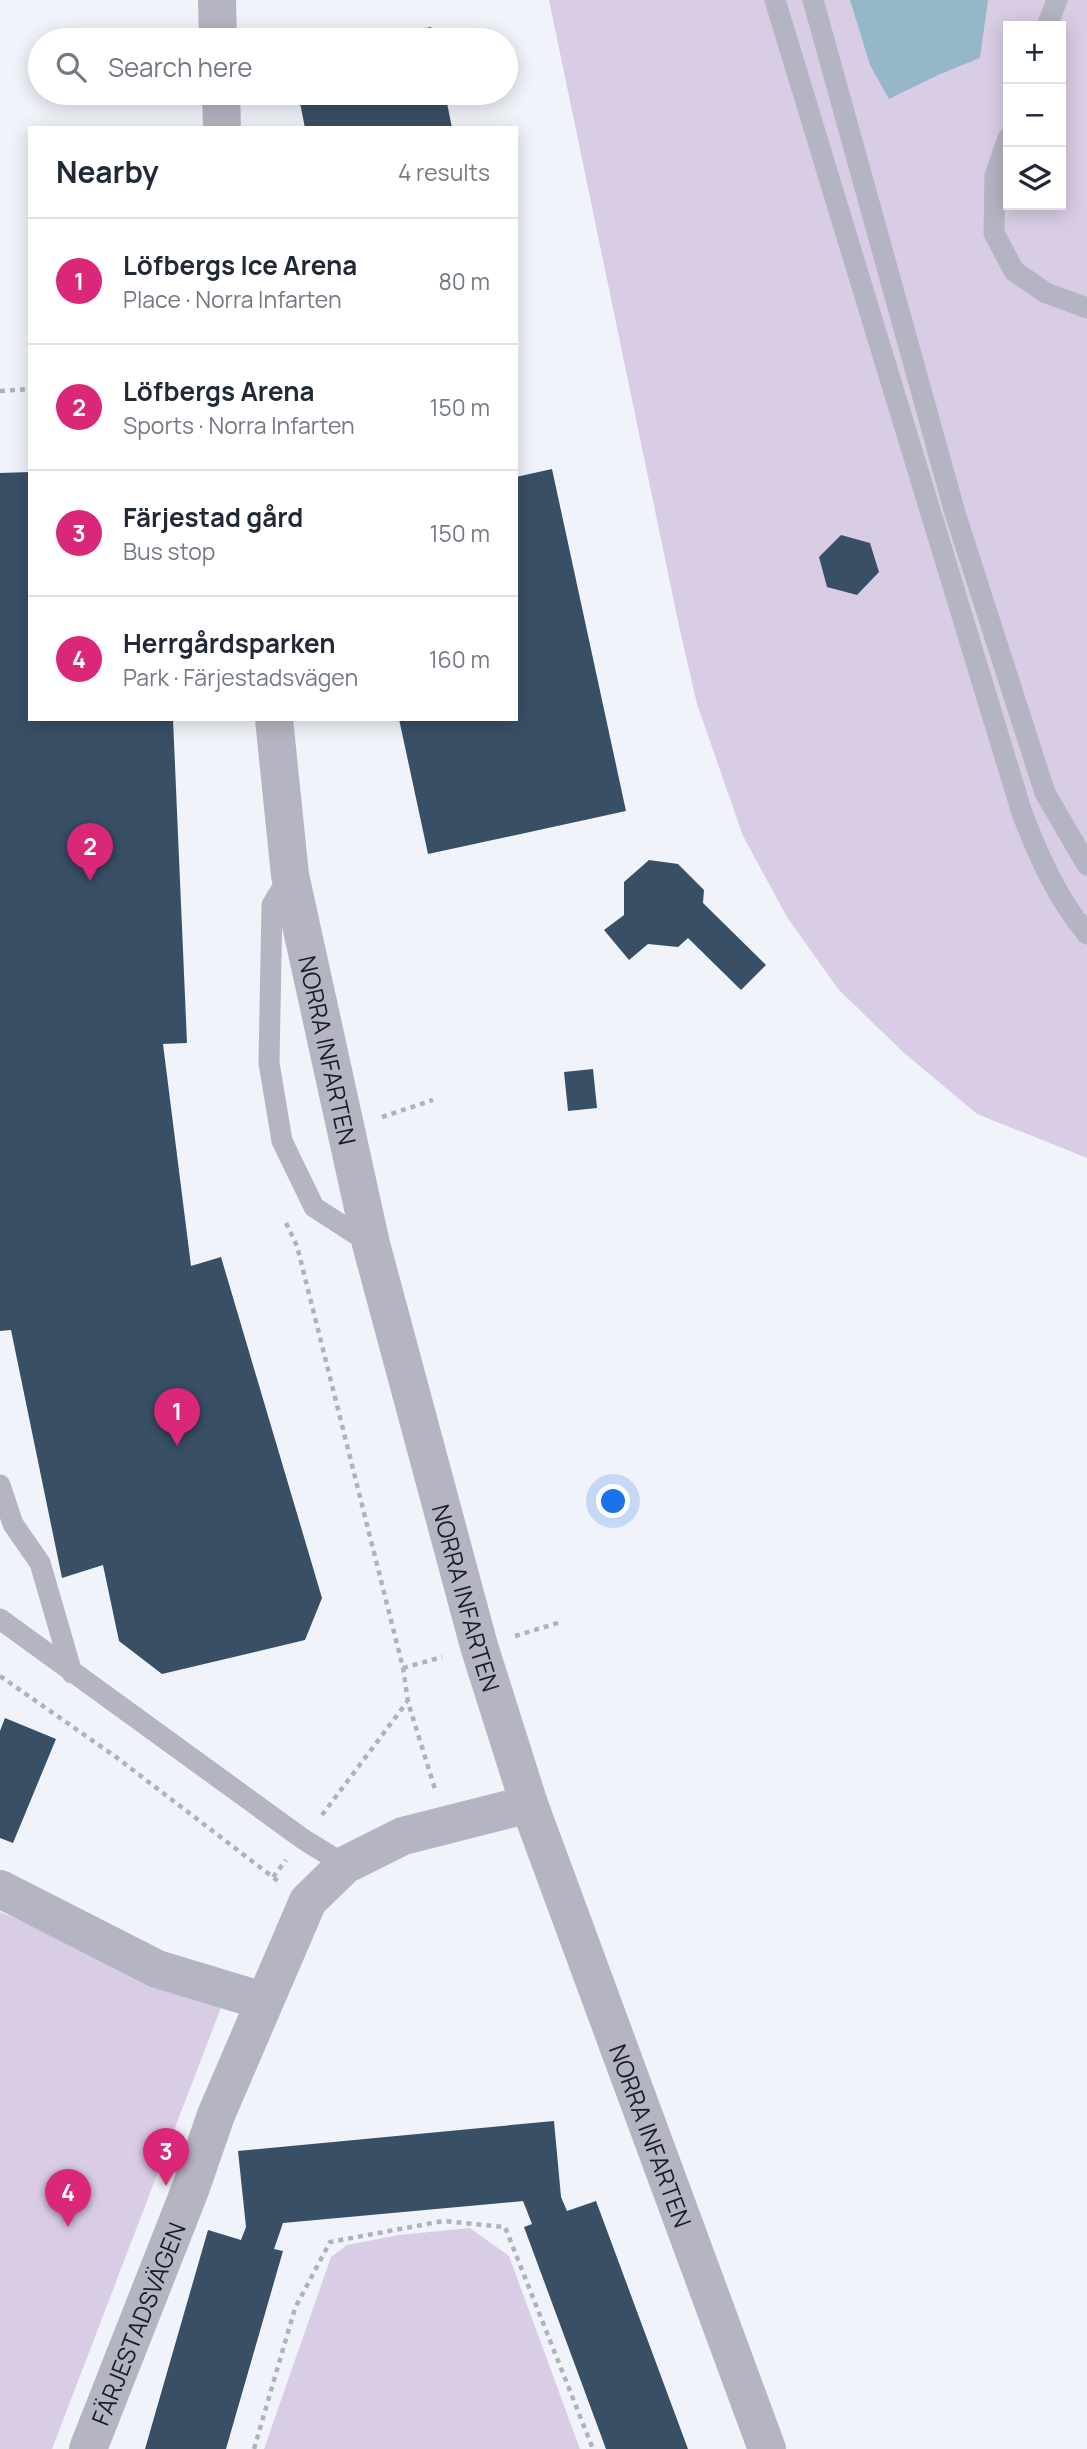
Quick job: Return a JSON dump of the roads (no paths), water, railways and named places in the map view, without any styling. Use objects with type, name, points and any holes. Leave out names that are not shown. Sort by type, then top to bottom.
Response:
[{"type":"street","points":[[217,0],[218,28]]},
{"type":"street","points":[[221,105],[222,126]]},
{"type":"street","name":"NORRA INFARTEN","points":[[274,721],[290,875],[371,1244],[479,1646],[529,1804],[767,2449]]},
{"type":"street","name":"FÄRJESTADSVÄGEN","points":[[88,2449],[190,2190],[216,2115],[308,1901],[345,1865],[403,1836],[529,1804]]},
{"type":"street","points":[[0,1889],[157,1969],[263,2001]]},
{"type":"lane","points":[[775,0],[1023,813],[1041,862],[1070,914],[1087,934]]},
{"type":"lane","points":[[813,0],[964,539],[1045,793],[1087,865]]},
{"type":"lane","points":[[1049,21],[1057,0]]},
{"type":"lane","points":[[1005,147],[995,176],[994,233],[1014,271],[1046,293],[1087,308]]},
{"type":"lane","points":[[290,875],[272,905],[269,1063],[282,1141],[314,1207],[371,1244]]},
{"type":"lane","points":[[0,1485],[13,1524],[40,1563],[72,1673]]},
{"type":"lane","points":[[0,1619],[303,1839],[345,1865]]},
{"type":"water","points":[[850,0],[988,0],[980,58],[889,99],[870,65]]},
{"type":"place","name":"Löfbergs Arena","points":[[90,881]]},
{"type":"place","name":"Löfbergs Ice Arena","points":[[177,1446]]},
{"type":"place","name":"Färjestad gård","points":[[166,2186]]},
{"type":"place","name":"Herrgårdsparken","points":[[68,2227]]}]
